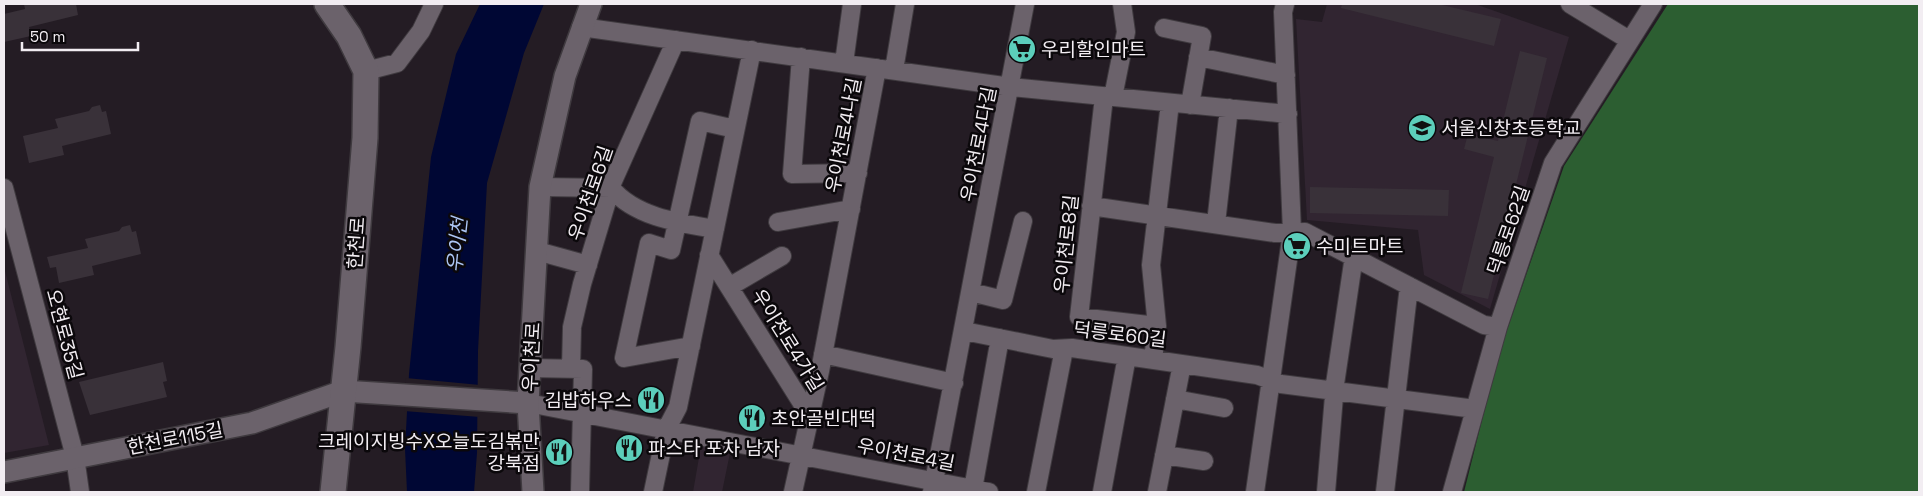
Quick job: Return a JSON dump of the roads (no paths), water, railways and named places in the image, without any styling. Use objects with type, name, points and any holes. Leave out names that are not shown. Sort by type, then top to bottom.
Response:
[{"type":"main road","name":"한천로","points":[[327,4],[349,36],[366,71],[365,138],[343,392],[332,492]]},
{"type":"street","points":[[366,71],[397,64],[421,31],[434,4]]},
{"type":"street","name":"우이천로","points":[[533,492],[528,403],[540,187],[565,76],[581,27],[591,4]]},
{"type":"street","points":[[844,63],[852,4]]},
{"type":"street","points":[[885,69],[905,4]]},
{"type":"street","name":"우이천로4다길","points":[[934,487],[1011,87],[1025,4]]},
{"type":"street","name":"우이천로8길","points":[[1122,4],[1126,32],[1108,97],[1092,206],[1079,317],[1157,326]]},
{"type":"street","points":[[1255,492],[1292,232],[1282,12],[1285,4]]},
{"type":"street","points":[[1570,4],[1629,40]]},
{"type":"street","name":"덕릉로62길","points":[[1452,492],[1498,326],[1553,163],[1653,4]]},
{"type":"street","points":[[581,27],[1011,87],[1288,114]]},
{"type":"street","points":[[1164,28],[1202,36],[1190,105]]},
{"type":"street","name":"우이천로6길","points":[[577,369],[572,327],[611,188],[676,40]]},
{"type":"street","points":[[653,492],[666,430],[678,406],[752,50]]},
{"type":"street","points":[[801,57],[792,174],[858,173]]},
{"type":"street","points":[[1198,57],[1286,75]]},
{"type":"street","name":"우이천로4나길","points":[[802,456],[858,173],[885,69]]},
{"type":"street","points":[[1153,360],[1157,326],[1151,265],[1170,103]]},
{"type":"street","points":[[1216,224],[1229,108]]},
{"type":"street","points":[[691,346],[624,358],[649,243],[671,250],[700,121],[735,129]]},
{"type":"street","points":[[540,187],[611,188],[620,199],[671,222],[715,228]]},
{"type":"street","name":"오현로35길","points":[[4,188],[75,458],[80,492]]},
{"type":"street","points":[[1092,206],[1158,214],[1275,233],[1305,232],[1484,325],[1498,326]]},
{"type":"street","name":"우이천로4나길","points":[[778,222],[851,209]]},
{"type":"street","points":[[971,292],[1004,300],[1023,221]]},
{"type":"street","points":[[536,251],[588,265]]},
{"type":"street","name":"우이천로4가길","points":[[709,255],[810,416]]},
{"type":"street","name":"우이천로4가길","points":[[729,287],[782,256]]},
{"type":"street","points":[[1326,492],[1336,392],[1335,384],[1354,256]]},
{"type":"street","points":[[1385,492],[1394,399],[1409,286]]},
{"type":"street","name":"덕릉로60길","points":[[964,331],[1053,349],[1064,348],[1257,374],[1281,384],[1475,409]]},
{"type":"street","name":"우이천로4길","points":[[528,403],[802,456],[934,487],[981,491],[1000,338]]},
{"type":"street","points":[[1036,492],[1064,348]]},
{"type":"street","points":[[823,354],[954,384]]},
{"type":"street","points":[[1102,492],[1127,356]]},
{"type":"street","points":[[1157,492],[1182,364]]},
{"type":"street","points":[[530,368],[577,369],[583,414],[580,492]]},
{"type":"street","points":[[343,392],[528,403]]},
{"type":"street","name":"한천로115길","points":[[4,472],[252,423],[343,392]]},
{"type":"street","points":[[1175,399],[1224,408]]},
{"type":"street","points":[[1164,455],[1204,461]]},
{"type":"street","points":[[793,492],[802,456]]},
{"type":"water","name":"우이천","points":[[480,4],[544,4],[524,53],[487,183],[478,351],[477,453],[474,492],[407,492],[405,449],[409,374],[431,157],[456,54]]},
{"type":"place","name":"우리할인마트","points":[[1022,49]]},
{"type":"place","name":"서울신창초등학교","points":[[1422,128]]},
{"type":"place","name":"수미트마트","points":[[1297,246]]},
{"type":"place","name":"김밥하우스","points":[[651,400]]},
{"type":"place","name":"초안골빈대떡","points":[[752,418]]},
{"type":"place","name":"파스타 포차 남자","points":[[629,448]]},
{"type":"place","name":"크레이지빙수X오늘도김볶만 강북점","points":[[559,452]]}]
